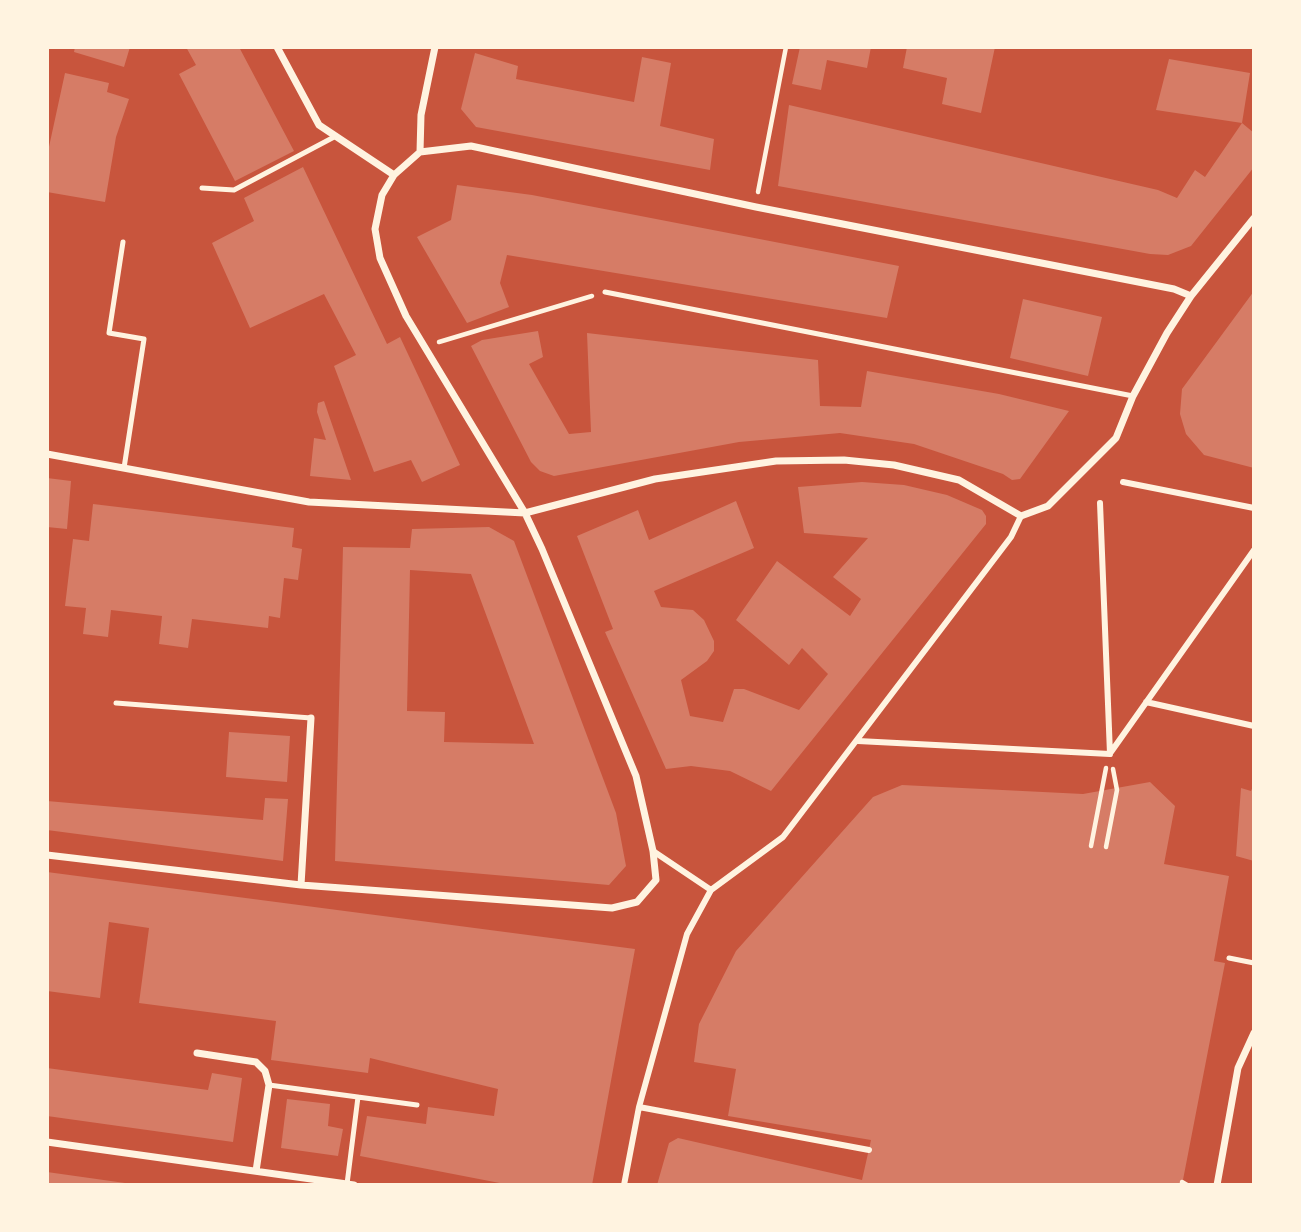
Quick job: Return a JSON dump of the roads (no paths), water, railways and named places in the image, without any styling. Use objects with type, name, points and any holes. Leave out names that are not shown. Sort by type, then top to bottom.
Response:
[{"type":"street","points":[[277,47],[319,125],[394,175]]},
{"type":"street","points":[[421,152],[421,116],[435,47]]},
{"type":"street","points":[[47,855],[300,885],[626,907],[637,902],[656,880],[653,851],[636,776],[525,513],[392,290],[380,258],[375,229],[382,195],[394,175],[421,152],[471,146],[756,207],[1174,289],[1191,296]]},
{"type":"street","points":[[624,1185],[639,1107],[687,934],[711,890],[783,837],[859,741],[1011,537],[1021,516],[1048,506],[1116,438],[1133,396],[1191,296],[1254,218]]},
{"type":"street","points":[[47,454],[309,502],[525,513],[655,479],[776,461],[844,460],[894,465],[959,481],[1021,516]]},
{"type":"street","points":[[1123,482],[1254,508]]},
{"type":"street","points":[[1100,503],[1110,754]]},
{"type":"street","points":[[1110,754],[1254,550]]},
{"type":"street","points":[[1146,702],[1254,726]]},
{"type":"street","points":[[300,885],[311,718]]},
{"type":"street","points":[[859,741],[1110,754]]},
{"type":"street","points":[[653,851],[711,890]]},
{"type":"street","points":[[1217,1185],[1238,1068],[1254,1034]]},
{"type":"street","points":[[197,1054],[256,1062],[265,1071],[269,1085],[256,1171]]},
{"type":"street","points":[[639,1107],[869,1150]]},
{"type":"street","points":[[47,1142],[351,1184]]},
{"type":"lane","points":[[202,188],[234,190],[336,136]]},
{"type":"lane","points":[[123,243],[109,333],[144,340],[124,468]]},
{"type":"lane","points":[[605,292],[1133,396]]},
{"type":"lane","points":[[116,703],[311,718]]},
{"type":"lane","points":[[1229,958],[1254,963]]},
{"type":"lane","points":[[269,1085],[417,1105]]},
{"type":"lane","points":[[351,1184],[358,1097]]}]
